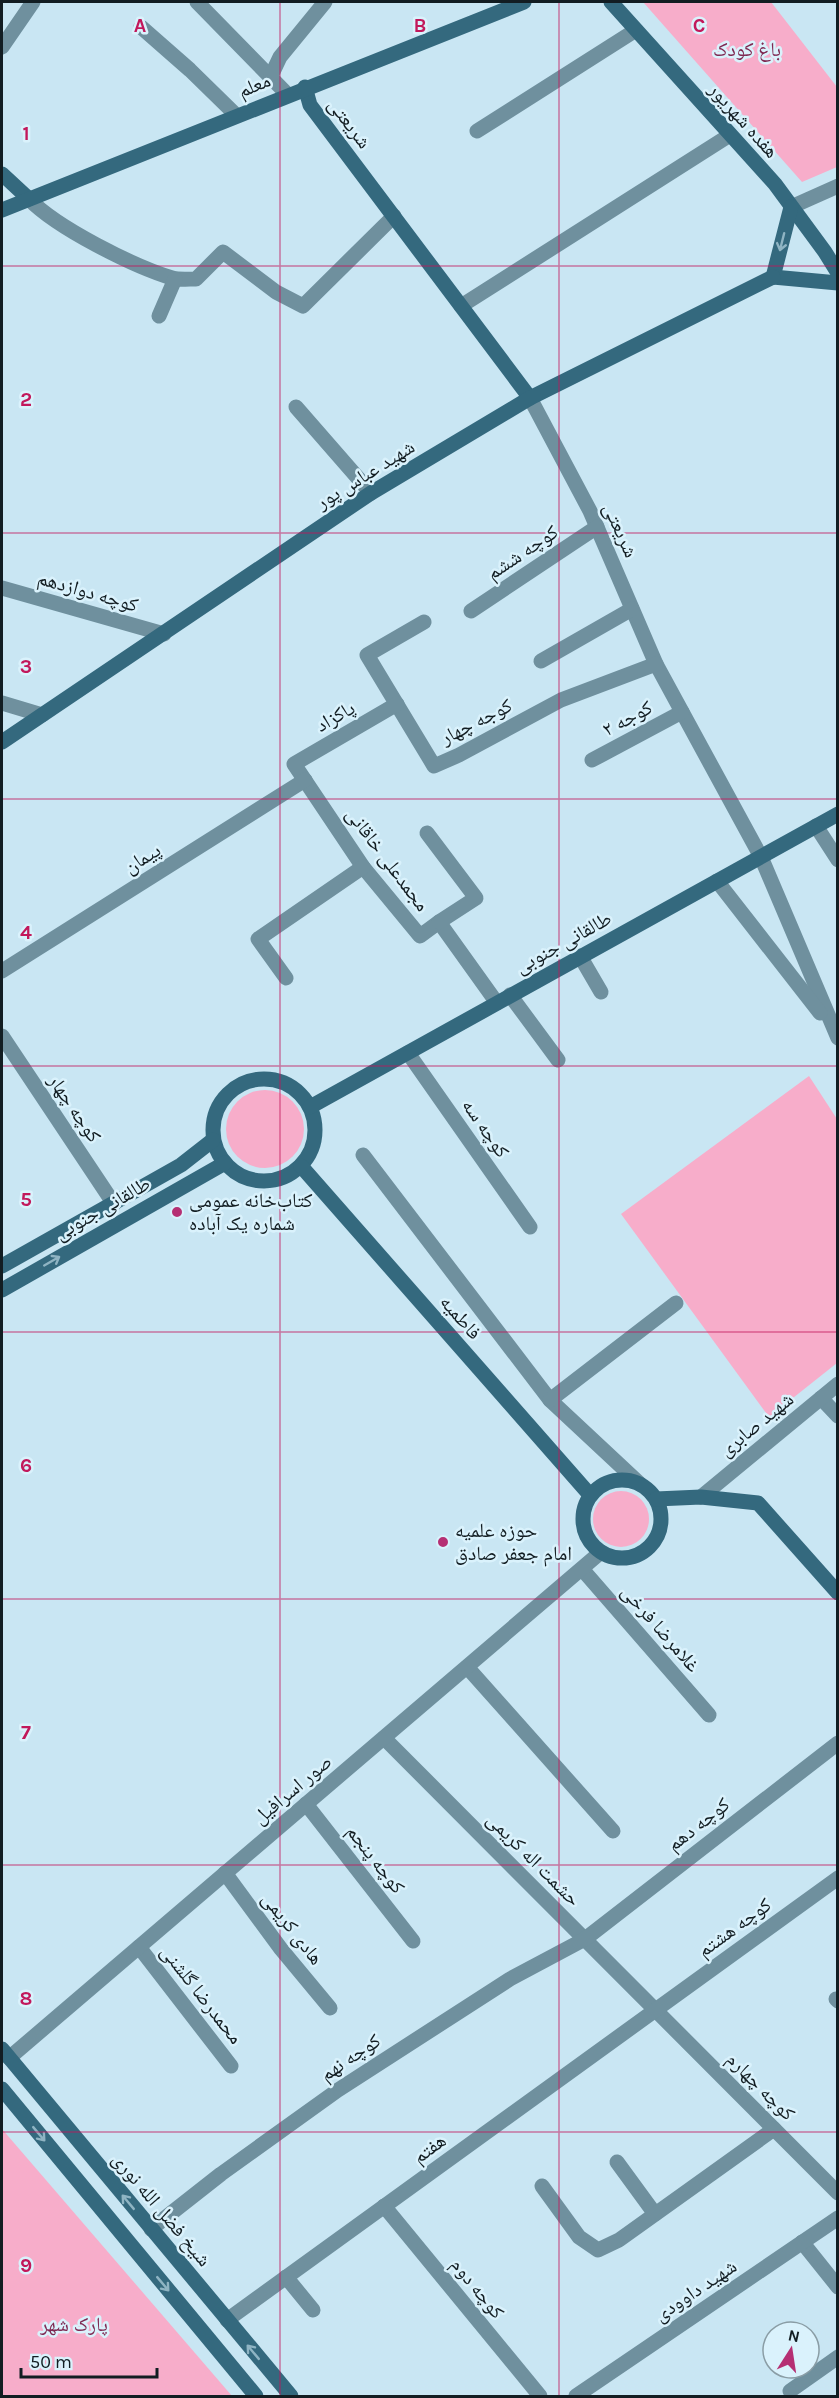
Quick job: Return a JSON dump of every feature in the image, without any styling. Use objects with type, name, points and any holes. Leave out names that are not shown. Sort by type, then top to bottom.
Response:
[{"type":"street","points":[[2,47],[33,2]]},
{"type":"street","points":[[197,2],[287,94]]},
{"type":"street","points":[[271,76],[280,57],[326,2]]},
{"type":"street","name":"معلم","points":[[2,210],[287,94],[524,2]]},
{"type":"street","name":"هفده شهریور","points":[[611,2],[775,184],[825,252],[837,273]]},
{"type":"street","points":[[141,27],[236,115]]},
{"type":"street","points":[[477,131],[636,30]]},
{"type":"street","name":"شریعتی","points":[[305,87],[310,105],[530,398],[597,527],[656,664],[760,857],[835,1034]]},
{"type":"street","points":[[461,306],[730,135]]},
{"type":"street","points":[[2,174],[42,212],[117,255],[175,279],[196,279],[224,252],[276,292],[303,306],[394,216]]},
{"type":"street","points":[[837,186],[791,207],[773,277],[837,283]]},
{"type":"street","name":"شهید عباس پور","points":[[2,742],[371,493],[530,398],[773,277]]},
{"type":"street","points":[[159,316],[175,279]]},
{"type":"street","points":[[296,407],[371,493]]},
{"type":"street","name":"کوچه ششم","points":[[471,611],[597,527]]},
{"type":"street","name":"کوچه دوازدهم","points":[[2,588],[164,634]]},
{"type":"street","points":[[541,661],[632,609]]},
{"type":"street","name":"کوجه چهار","points":[[424,622],[367,655],[434,766],[561,700],[656,664]]},
{"type":"street","points":[[2,703],[42,715]]},
{"type":"street","name":"پاکزاد","points":[[294,764],[397,704]]},
{"type":"street","name":"کوجه ۲","points":[[592,760],[682,712]]},
{"type":"street","name":"مجمدعلی خاقانی","points":[[294,764],[363,867],[420,936],[439,922],[558,1060]]},
{"type":"street","name":"پیمان","points":[[2,971],[305,780]]},
{"type":"street","name":"طالقانی جنوبی","points":[[310,1107],[837,814]]},
{"type":"street","points":[[816,826],[837,860]]},
{"type":"street","points":[[427,833],[476,898],[439,922]]},
{"type":"street","points":[[286,978],[258,939],[363,867]]},
{"type":"street","points":[[717,881],[835,1034]]},
{"type":"street","points":[[580,956],[601,992]]},
{"type":"street","name":"کوچه چهار","points":[[2,1036],[114,1204]]},
{"type":"street","name":"کوچه سه","points":[[408,1053],[530,1227]]},
{"type":"street","points":[[255,1080],[271,1080],[287,1084],[300,1094],[310,1107],[315,1122],[315,1138],[310,1153],[300,1166],[287,1176],[262,1181],[238,1174],[225,1163],[213,1140],[213,1124],[218,1108],[227,1095],[240,1085],[255,1080]]},
{"type":"street","name":"طالقانی جنوبی","points":[[2,1266],[181,1165],[213,1140]]},
{"type":"street","name":"فاطمیه","points":[[363,1155],[550,1400],[640,1484]]},
{"type":"street","name":"طالقانی جنوبی","points":[[2,1290],[225,1163]]},
{"type":"street","name":"فاطمیه","points":[[300,1166],[590,1495]]},
{"type":"street","points":[[550,1400],[676,1303]]},
{"type":"street","name":"شهید صابری","points":[[700,1497],[837,1384]]},
{"type":"street","points":[[821,1398],[837,1416]]},
{"type":"street","points":[[619,1480],[630,1480],[640,1484],[656,1499],[660,1511],[660,1524],[656,1536],[649,1546],[638,1554],[613,1557],[601,1552],[592,1544],[585,1532],[582,1520],[584,1507],[590,1495],[598,1487],[619,1480]]},
{"type":"street","points":[[656,1499],[700,1497],[758,1503],[837,1593]]},
{"type":"street","name":"صور اسرافیل","points":[[4,2057],[139,1947],[601,1552]]},
{"type":"street","name":"غلامرضا فرخی","points":[[582,1569],[709,1715]]},
{"type":"street","points":[[466,1667],[613,1831]]},
{"type":"street","name":"حشمت اله کریمی","points":[[384,1738],[655,2010]]},
{"type":"street","name":"کوچه دهم","points":[[585,1939],[837,1743]]},
{"type":"street","name":"کوچه پنجم","points":[[306,1804],[413,1941]]},
{"type":"street","name":"هادی کریمی","points":[[225,1874],[281,1949],[330,2008]]},
{"type":"street","name":"کوچه هشتم","points":[[655,2010],[837,1878]]},
{"type":"street","name":"کوچه نهم","points":[[151,2229],[221,2174],[377,2064],[510,1979],[585,1939]]},
{"type":"street","name":"محمدرضا گلشنی","points":[[139,1947],[231,2066]]},
{"type":"street","name":"کوچه چهارم","points":[[655,2010],[837,2193]]},
{"type":"street","name":"هفتم","points":[[227,2320],[655,2010]]},
{"type":"street","name":"شیخ فضل الله نوری","points":[[4,2057],[291,2397]]},
{"type":"street","points":[[2,2090],[256,2397]]},
{"type":"street","points":[[542,2186],[579,2237],[598,2250],[619,2240],[774,2129]]},
{"type":"street","points":[[616,2162],[655,2214]]},
{"type":"street","name":"کوچه دوم","points":[[384,2206],[540,2397]]},
{"type":"street","name":"شهید داوودی","points":[[576,2397],[837,2218]]},
{"type":"street","points":[[802,2242],[837,2287]]},
{"type":"street","points":[[286,2277],[313,2310]]},
{"type":"street","points":[[790,2391],[837,2357]]},
{"type":"green space","name":"باغ کودک","points":[[643,2],[771,2],[837,87],[837,167],[802,182]]},
{"type":"green space","points":[[809,1076],[837,1119],[837,1363],[769,1417],[621,1214]]},
{"type":"green space","points":[[265,1090],[280,1093],[293,1101],[301,1114],[304,1129],[301,1144],[293,1157],[280,1165],[265,1168],[250,1165],[237,1157],[229,1144],[226,1129],[229,1114],[237,1101],[250,1093]]},
{"type":"green space","points":[[621,1491],[632,1493],[641,1499],[647,1508],[649,1519],[647,1530],[641,1539],[632,1545],[621,1547],[610,1545],[601,1539],[595,1530],[593,1519],[595,1508],[601,1499],[610,1493]]},
{"type":"green space","name":"پارک شهر","points":[[2,2129],[232,2396],[2,2396]]},
{"type":"place","name":"کتاب‌خانه عمومی شماره یک آباده","points":[[177,1212]]},
{"type":"place","name":"حوزه علمیه امام جعفر صادق","points":[[443,1542]]}]
